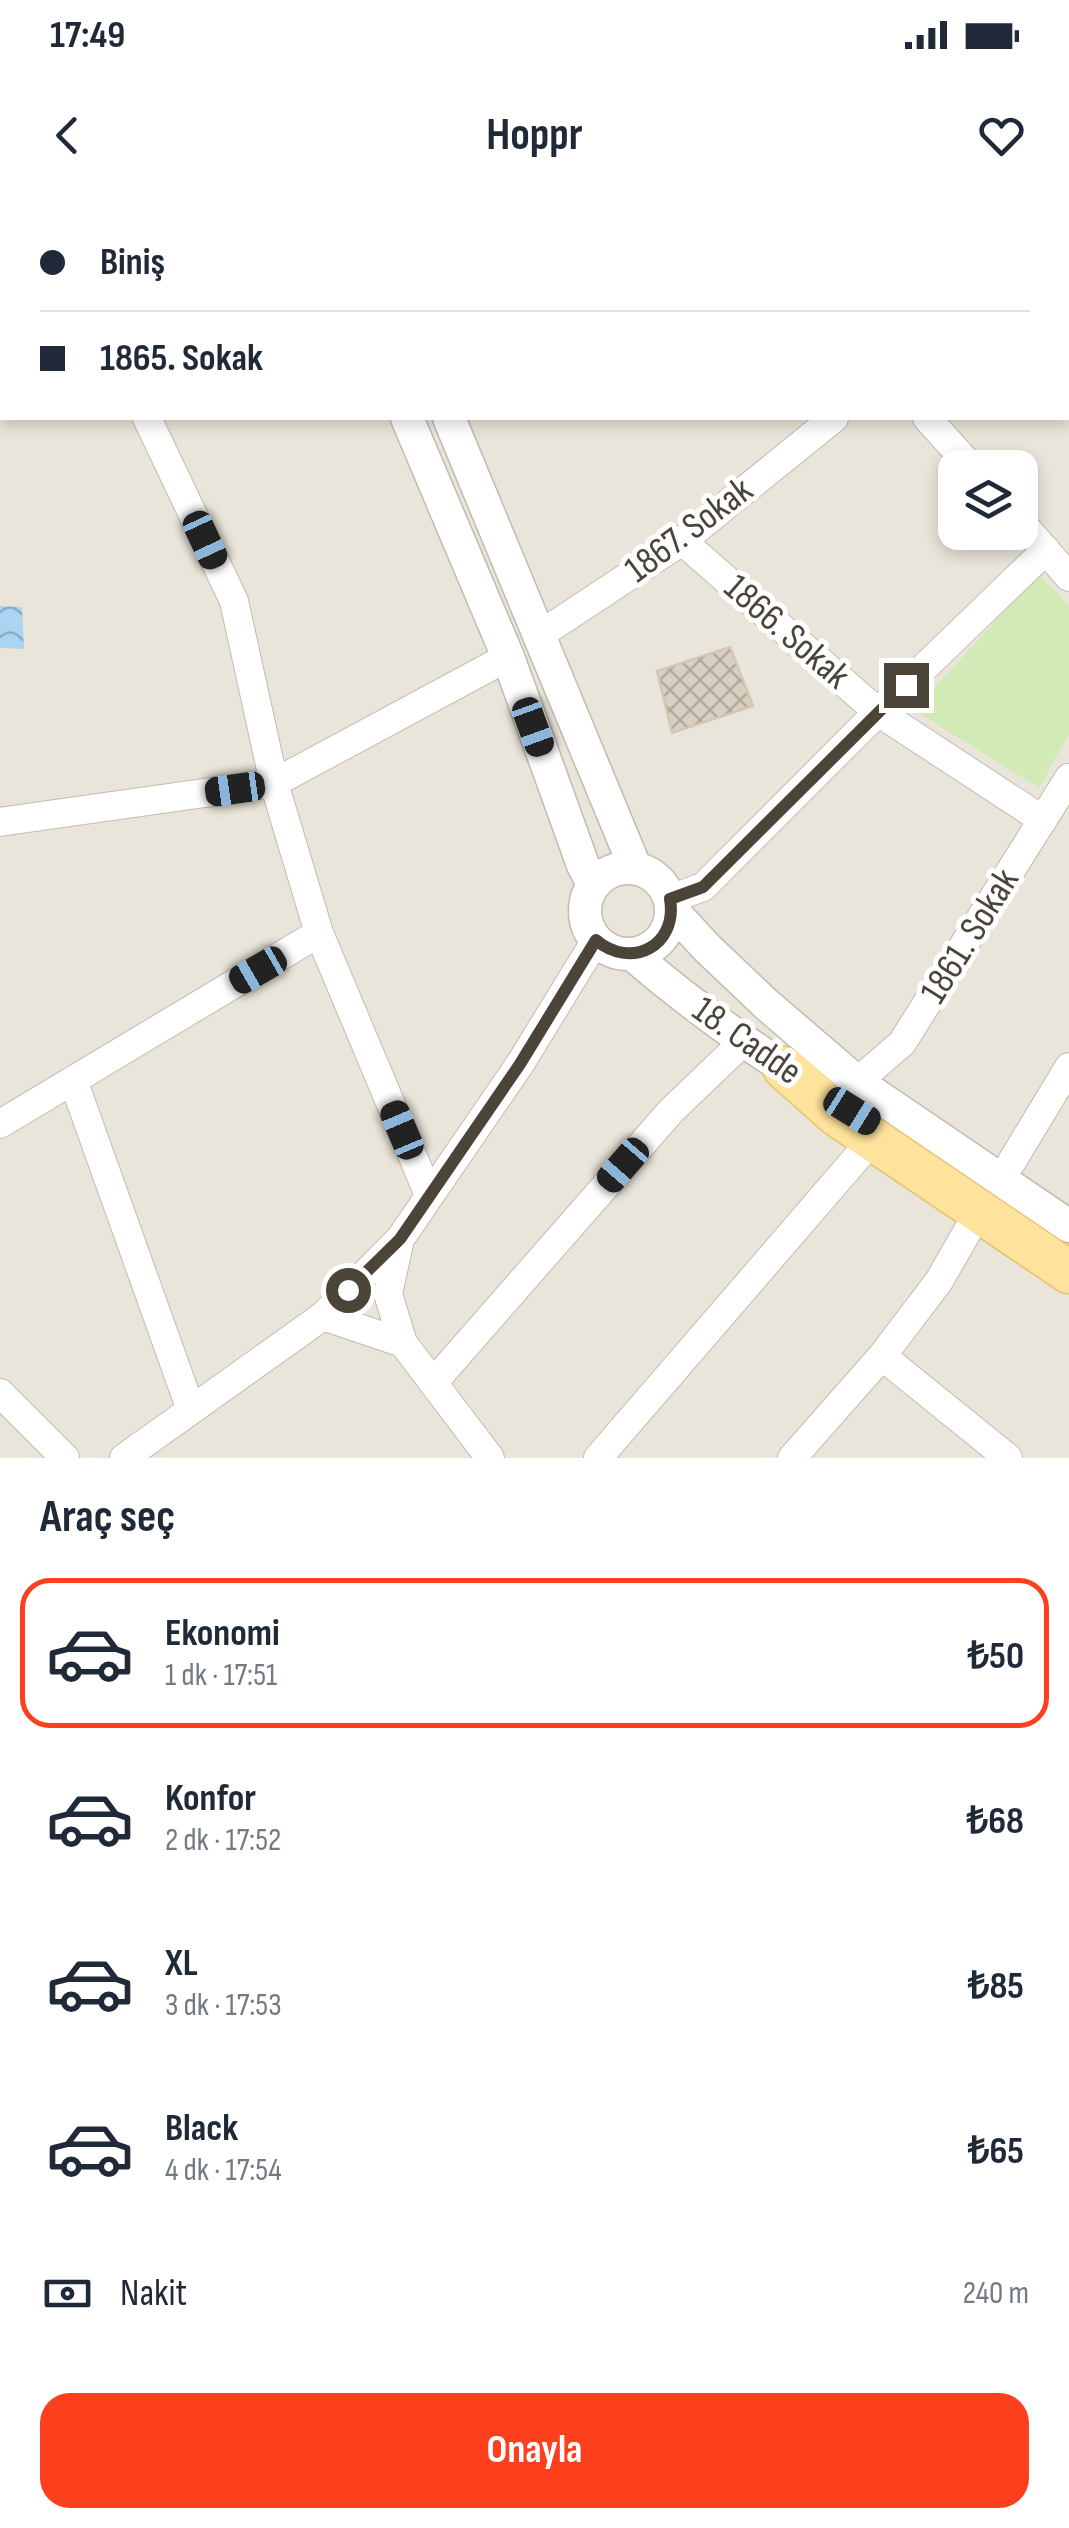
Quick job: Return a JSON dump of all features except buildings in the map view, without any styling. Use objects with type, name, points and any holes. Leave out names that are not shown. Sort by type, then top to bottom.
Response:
[{"type":"main road","points":[[784,1068],[837,1115],[1069,1272]]},
{"type":"street","points":[[148,420],[234,602],[274,783],[319,933],[429,1195]]},
{"type":"street","points":[[409,420],[508,658],[593,884]]},
{"type":"street","name":"18. Cadde","points":[[450,420],[635,867],[663,884],[671,904],[707,948],[862,1085],[1069,1226]]},
{"type":"street","name":"1867. Sokak","points":[[538,636],[682,540],[832,420]]},
{"type":"street","points":[[928,420],[955,450]]},
{"type":"street","name":"1866. Sokak","points":[[682,540],[878,712],[1044,820]]},
{"type":"street","points":[[1038,541],[1069,577]]},
{"type":"street","points":[[632,954],[657,944],[671,921],[671,904],[703,887],[1046,550]]},
{"type":"street","points":[[0,822],[274,783],[508,658]]},
{"type":"street","name":"1861. Sokak","points":[[862,1085],[902,1044],[1069,778]]},
{"type":"street","points":[[124,1458],[323,1316],[400,1239],[520,1064],[596,940],[586,922],[584,902],[593,884],[604,873],[635,867]]},
{"type":"street","points":[[0,1124],[319,933]]},
{"type":"street","name":"18. Cadde","points":[[596,940],[606,948],[632,954],[743,1042],[1069,1251]]},
{"type":"street","points":[[433,1383],[671,1111],[743,1042]]},
{"type":"street","points":[[1011,1163],[1069,1066]]},
{"type":"street","points":[[73,1080],[191,1410]]},
{"type":"street","points":[[862,1085],[886,1088],[1069,1201]]},
{"type":"street","points":[[598,1458],[873,1139]]},
{"type":"street","points":[[792,1458],[882,1356],[940,1281],[978,1210]]},
{"type":"street","points":[[400,1239],[388,1294],[403,1343],[490,1458]]},
{"type":"street","points":[[323,1316],[403,1343]]},
{"type":"street","points":[[882,1356],[1008,1458]]},
{"type":"street","points":[[0,1393],[65,1458]]},
{"type":"shaded area","points":[[0,420],[1069,420],[1069,1458],[0,1458]]},
{"type":"green space","points":[[1039,574],[1069,606],[1069,734],[1039,788],[914,710]]},
{"type":"water","points":[[0,606],[22,607],[24,649],[0,648]]},
{"type":"route","points":[[348,1290],[400,1239],[520,1064],[596,940],[606,948],[632,954],[657,944],[671,921],[670,899],[703,887],[906,685]]}]
